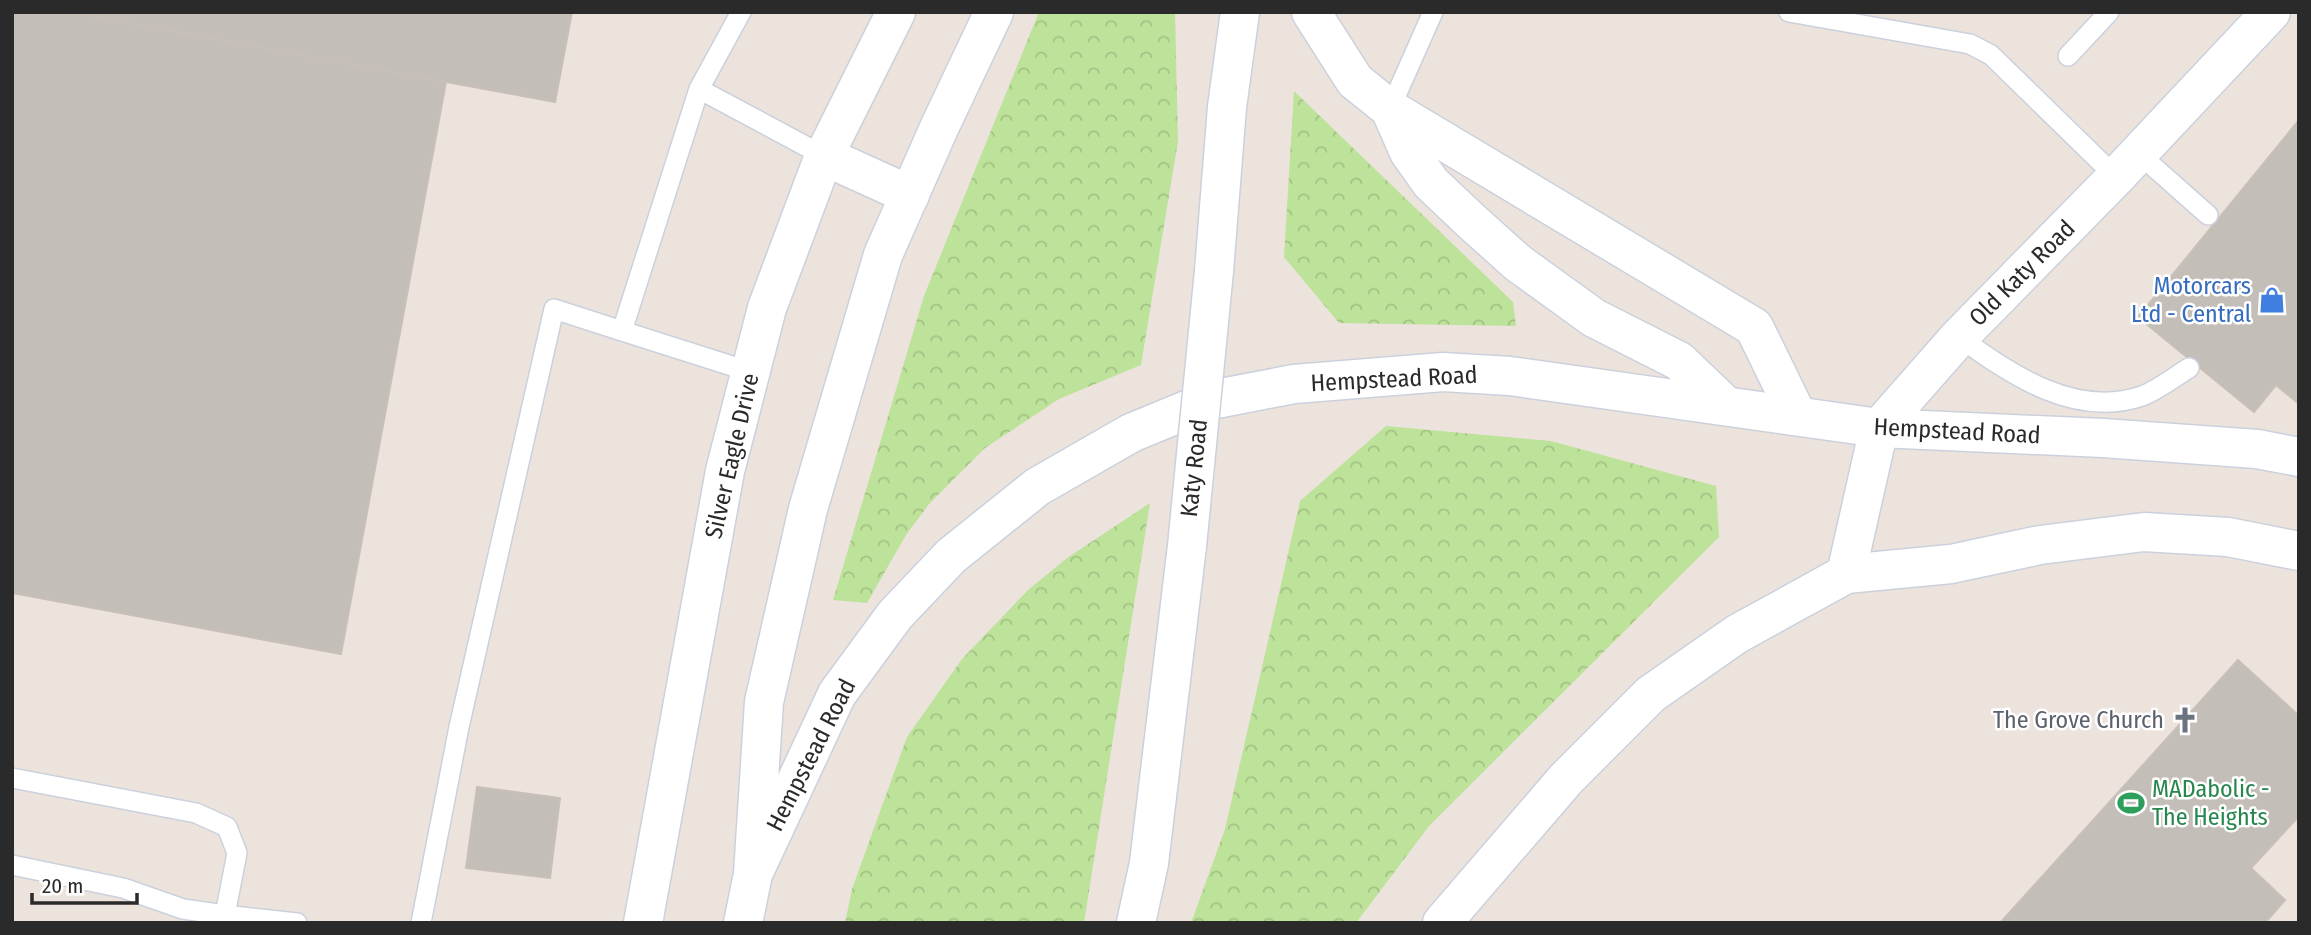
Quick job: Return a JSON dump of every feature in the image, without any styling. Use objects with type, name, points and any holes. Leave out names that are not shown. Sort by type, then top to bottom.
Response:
[{"type":"main road","name":"Silver Eagle Drive","points":[[643,923],[725,471],[767,308],[824,156],[896,12]]},
{"type":"main road","points":[[743,923],[753,874],[764,702],[802,534],[883,255],[994,12]]},
{"type":"main road","points":[[1213,12],[1227,107]]},
{"type":"main road","name":"Katy Road","points":[[1136,923],[1149,863],[1186,546],[1214,271],[1227,107],[1240,12]]},
{"type":"main road","points":[[1311,12],[1354,81],[1390,109],[1754,327],[1797,415]]},
{"type":"main road","name":"Old Katy Road","points":[[1846,574],[1879,428],[1959,337],[2272,12]]},
{"type":"main road","points":[[1390,109],[1409,152],[1431,183],[1518,263],[1584,311],[1679,361],[1724,404]]},
{"type":"main road","points":[[824,156],[910,195]]},
{"type":"main road","name":"Hempstead Road","points":[[753,874],[836,694],[895,615],[951,556],[1037,487],[1130,433],[1211,400],[1294,384],[1443,372],[1510,376],[1724,404],[1879,428],[2103,438],[2257,449],[2299,457]]},
{"type":"main road","points":[[1442,923],[1566,779],[1651,694],[1737,634],[1846,574],[1951,564],[2040,545],[2144,532],[2228,537],[2299,551]]},
{"type":"lane","points":[[622,331],[699,89],[741,12]]},
{"type":"lane","points":[[1390,109],[1433,12]]},
{"type":"lane","points":[[1790,12],[1970,44],[1991,55],[2127,165],[2208,215]]},
{"type":"lane","points":[[2068,56],[2109,12]]},
{"type":"lane","points":[[699,89],[824,156]]},
{"type":"lane","points":[[421,923],[459,727],[554,309],[751,372]]},
{"type":"lane","points":[[1959,337],[2001,368],[2049,392],[2106,403],[2143,396],[2189,368]]},
{"type":"lane","points":[[12,778],[196,813],[227,827],[237,853],[225,915]]},
{"type":"lane","points":[[12,865],[122,888],[183,909],[297,923]]},
{"type":"green space","points":[[1039,12],[1175,12],[1178,141],[1141,365],[1059,399],[985,448],[929,504],[906,535],[867,603],[833,600],[924,296]]},
{"type":"green space","points":[[1294,91],[1513,302],[1516,326],[1339,323],[1284,257]]},
{"type":"green space","points":[[1386,426],[1551,441],[1716,486],[1719,537],[1429,826],[1356,923],[1191,923],[1225,829],[1300,501]]},
{"type":"green space","points":[[1150,503],[1084,923],[845,923],[852,889],[907,737],[962,659],[1028,590],[1067,558]]},
{"type":"building","points":[[12,12],[70,12],[446,82],[341,654],[12,593]]},
{"type":"building","points":[[70,12],[572,12],[555,102]]},
{"type":"building","points":[[2299,120],[2299,404],[2276,385],[2254,412],[2138,317]]},
{"type":"building","points":[[2238,660],[2299,716],[2299,816],[2251,868],[2285,900],[2265,923],[2000,923]]},
{"type":"building","points":[[477,787],[560,798],[550,878],[466,868]]},
{"type":"place","name":"Motorcars Ltd - Central","points":[[2272,300]]},
{"type":"place","name":"The Grove Church","points":[[2185,720]]},
{"type":"place","name":"MADabolic - The Heights","points":[[2131,803]]}]
